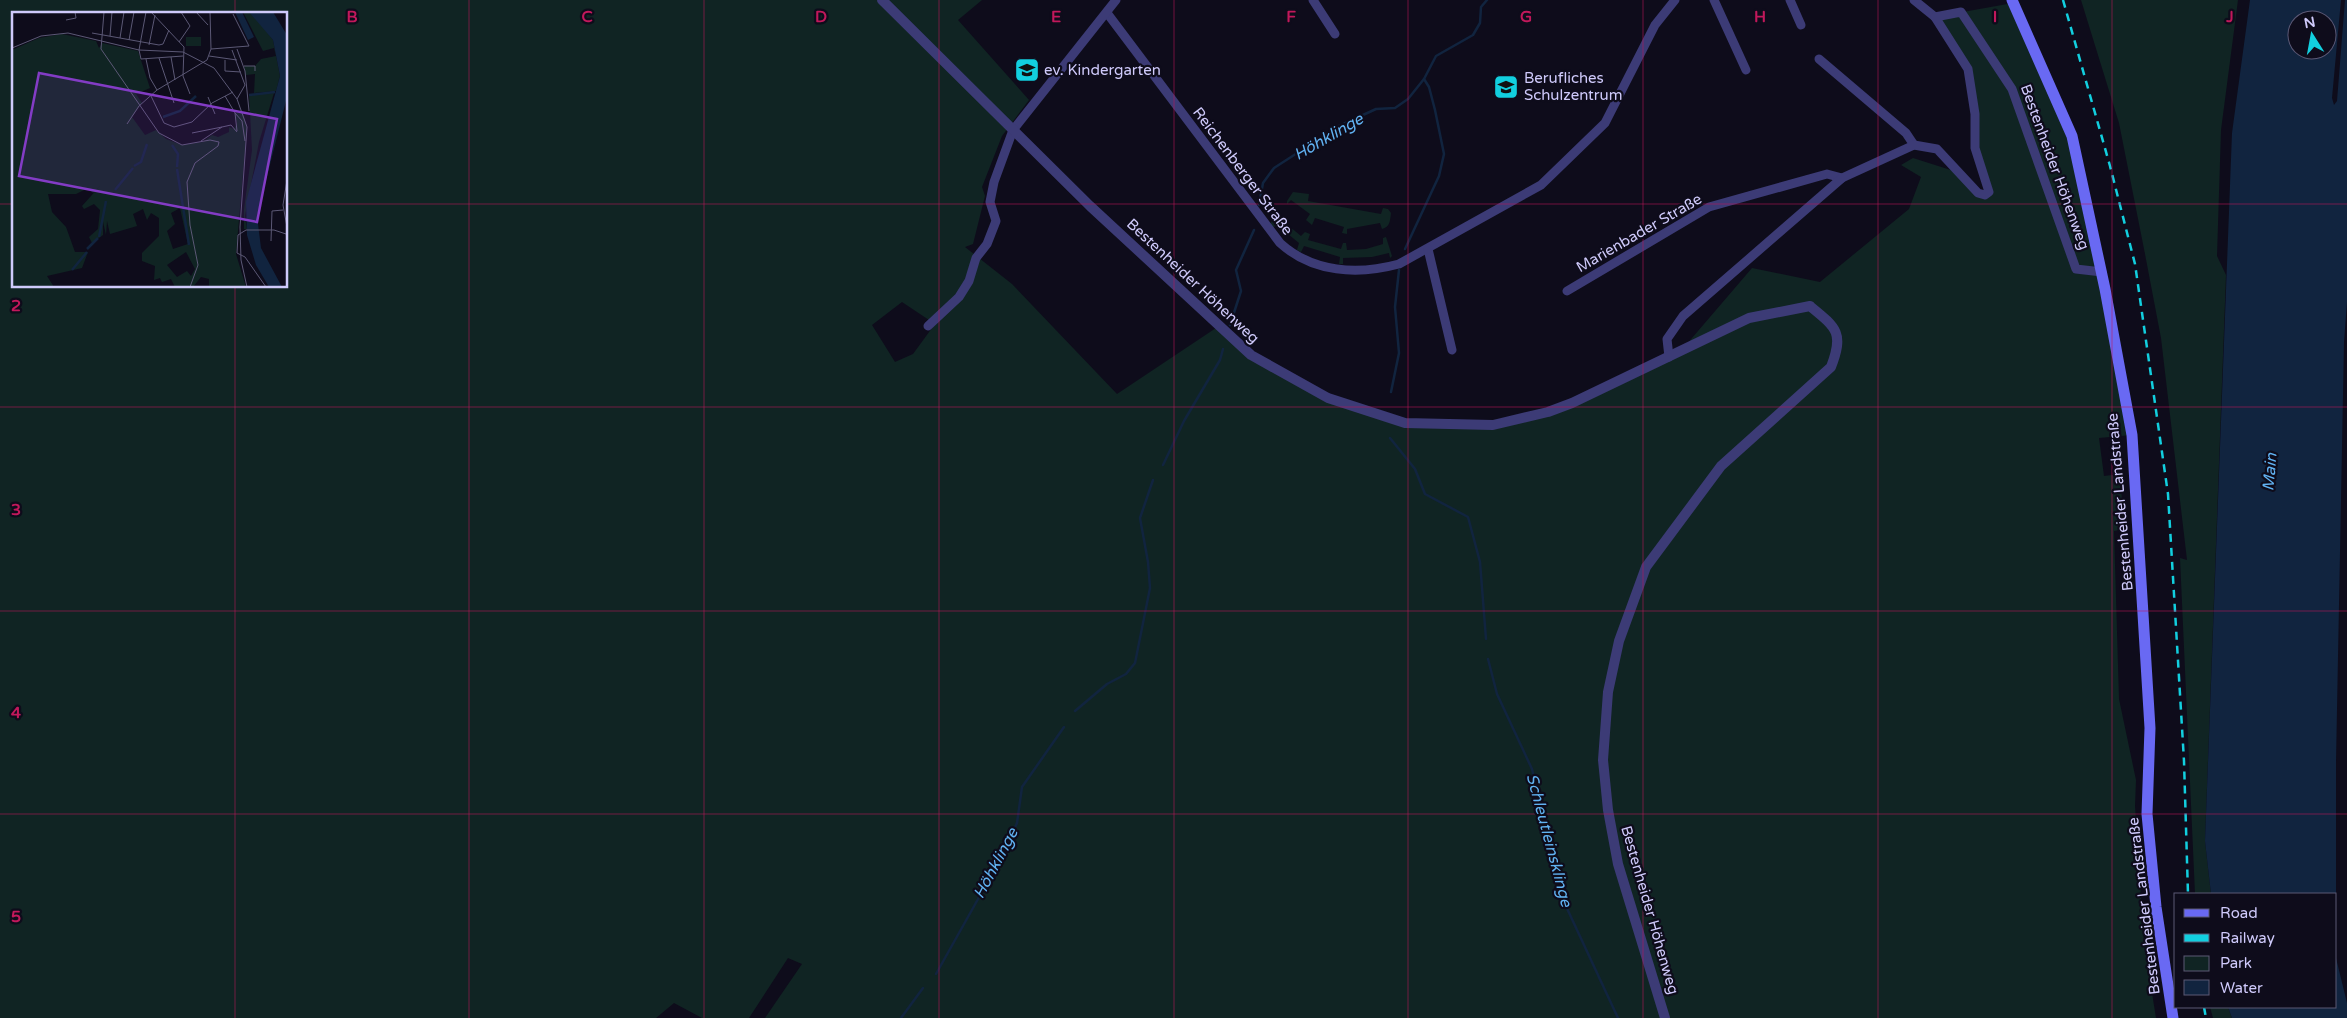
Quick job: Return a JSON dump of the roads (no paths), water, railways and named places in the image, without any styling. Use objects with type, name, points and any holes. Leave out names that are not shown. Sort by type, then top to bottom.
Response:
[{"type":"main road","name":"Bestenheider Landstraße","points":[[2012,0],[2072,136],[2102,272],[2132,435],[2150,728],[2147,814],[2156,907],[2173,1018]]},
{"type":"street","name":"Bestenheider Höhenweg","points":[[882,0],[1090,206],[1251,355],[1328,398],[1406,423],[1493,426],[1548,412],[1608,387],[1749,318],[1810,306],[1832,324],[1839,345],[1831,367],[1720,466],[1646,567],[1619,640],[1608,692],[1603,760],[1608,810],[1618,864],[1665,1018]]},
{"type":"street","points":[[928,326],[959,297],[969,281],[976,258],[987,244],[996,221],[990,202],[994,182],[1013,130],[1116,0]]},
{"type":"street","points":[[1313,0],[1335,34]]},
{"type":"street","name":"Reichenberger Straße","points":[[1107,13],[1287,250],[1337,271],[1384,268],[1399,264],[1541,185],[1605,123],[1655,25],[1675,0]]},
{"type":"street","points":[[1714,0],[1746,70]]},
{"type":"street","points":[[1790,0],[1801,25]]},
{"type":"street","points":[[1668,357],[1667,339],[1683,316],[1842,178],[1914,145],[1936,149],[1978,193],[1985,195],[1989,192],[1974,148],[1975,114],[1968,69],[1935,18],[1914,0]]},
{"type":"street","name":"Bestenheider Höhenweg","points":[[1935,18],[1961,12],[2012,89],[2076,269],[2102,272]]},
{"type":"street","points":[[1819,59],[1906,133],[1914,145]]},
{"type":"street","name":"Marienbader Straße","points":[[1567,291],[1709,207],[1827,174],[1842,178]]},
{"type":"street","points":[[1428,249],[1452,350]]},
{"type":"water","name":"Main","points":[[2250,0],[2341,0],[2337,44],[2337,10],[2287,10],[2287,60],[2335,60],[2332,98],[2334,105],[2337,101],[2345,0],[2347,0],[2347,302],[2344,342],[2336,762],[2336,893],[2211,893],[2205,841],[2232,133]]},
{"type":"water","points":[[2337,962],[2347,1003],[2347,1018],[2232,1018],[2228,1008],[2337,1008]]},
{"type":"waterway","name":"Höhklinge","points":[[1259,205],[1263,183],[1274,168],[1339,126],[1376,109],[1395,108],[1408,99],[1424,79],[1436,56],[1473,35],[1480,23],[1481,7],[1487,0]]},
{"type":"waterway","name":"Schleutleinsklinge","points":[[1405,249],[1439,176],[1444,154],[1429,87],[1424,79]]},
{"type":"waterway","name":"Höhklinge","points":[[1230,325],[1241,291],[1236,270],[1254,230]]},
{"type":"waterway","name":"Schleutleinsklinge","points":[[1391,392],[1399,353],[1395,307],[1399,270]]},
{"type":"waterway","name":"Höhklinge","points":[[1163,465],[1184,421],[1220,360],[1223,349]]},
{"type":"waterway","name":"Schleutleinsklinge","points":[[1390,438],[1415,469],[1425,494],[1468,517],[1480,562],[1486,639]]},
{"type":"waterway","name":"Höhklinge","points":[[1075,711],[1107,684],[1126,674],[1135,663],[1150,588],[1148,562],[1140,518],[1153,480]]},
{"type":"waterway","name":"Schleutleinsklinge","points":[[1488,659],[1497,694],[1532,769],[1564,902],[1618,1018]]},
{"type":"waterway","name":"Höhklinge","points":[[936,974],[996,867],[1017,823],[1022,787],[1064,727]]},
{"type":"waterway","name":"Höhklinge","points":[[901,1018],[923,988]]},
{"type":"railway","points":[[2063,0],[2110,166],[2135,264],[2168,494],[2184,761],[2188,893]]},
{"type":"railway","points":[[2204,1008],[2206,1018]]},
{"type":"place","name":"ev. Kindergarten","points":[[1027,70]]},
{"type":"place","name":"Berufliches Schulzentrum","points":[[1506,87]]}]
